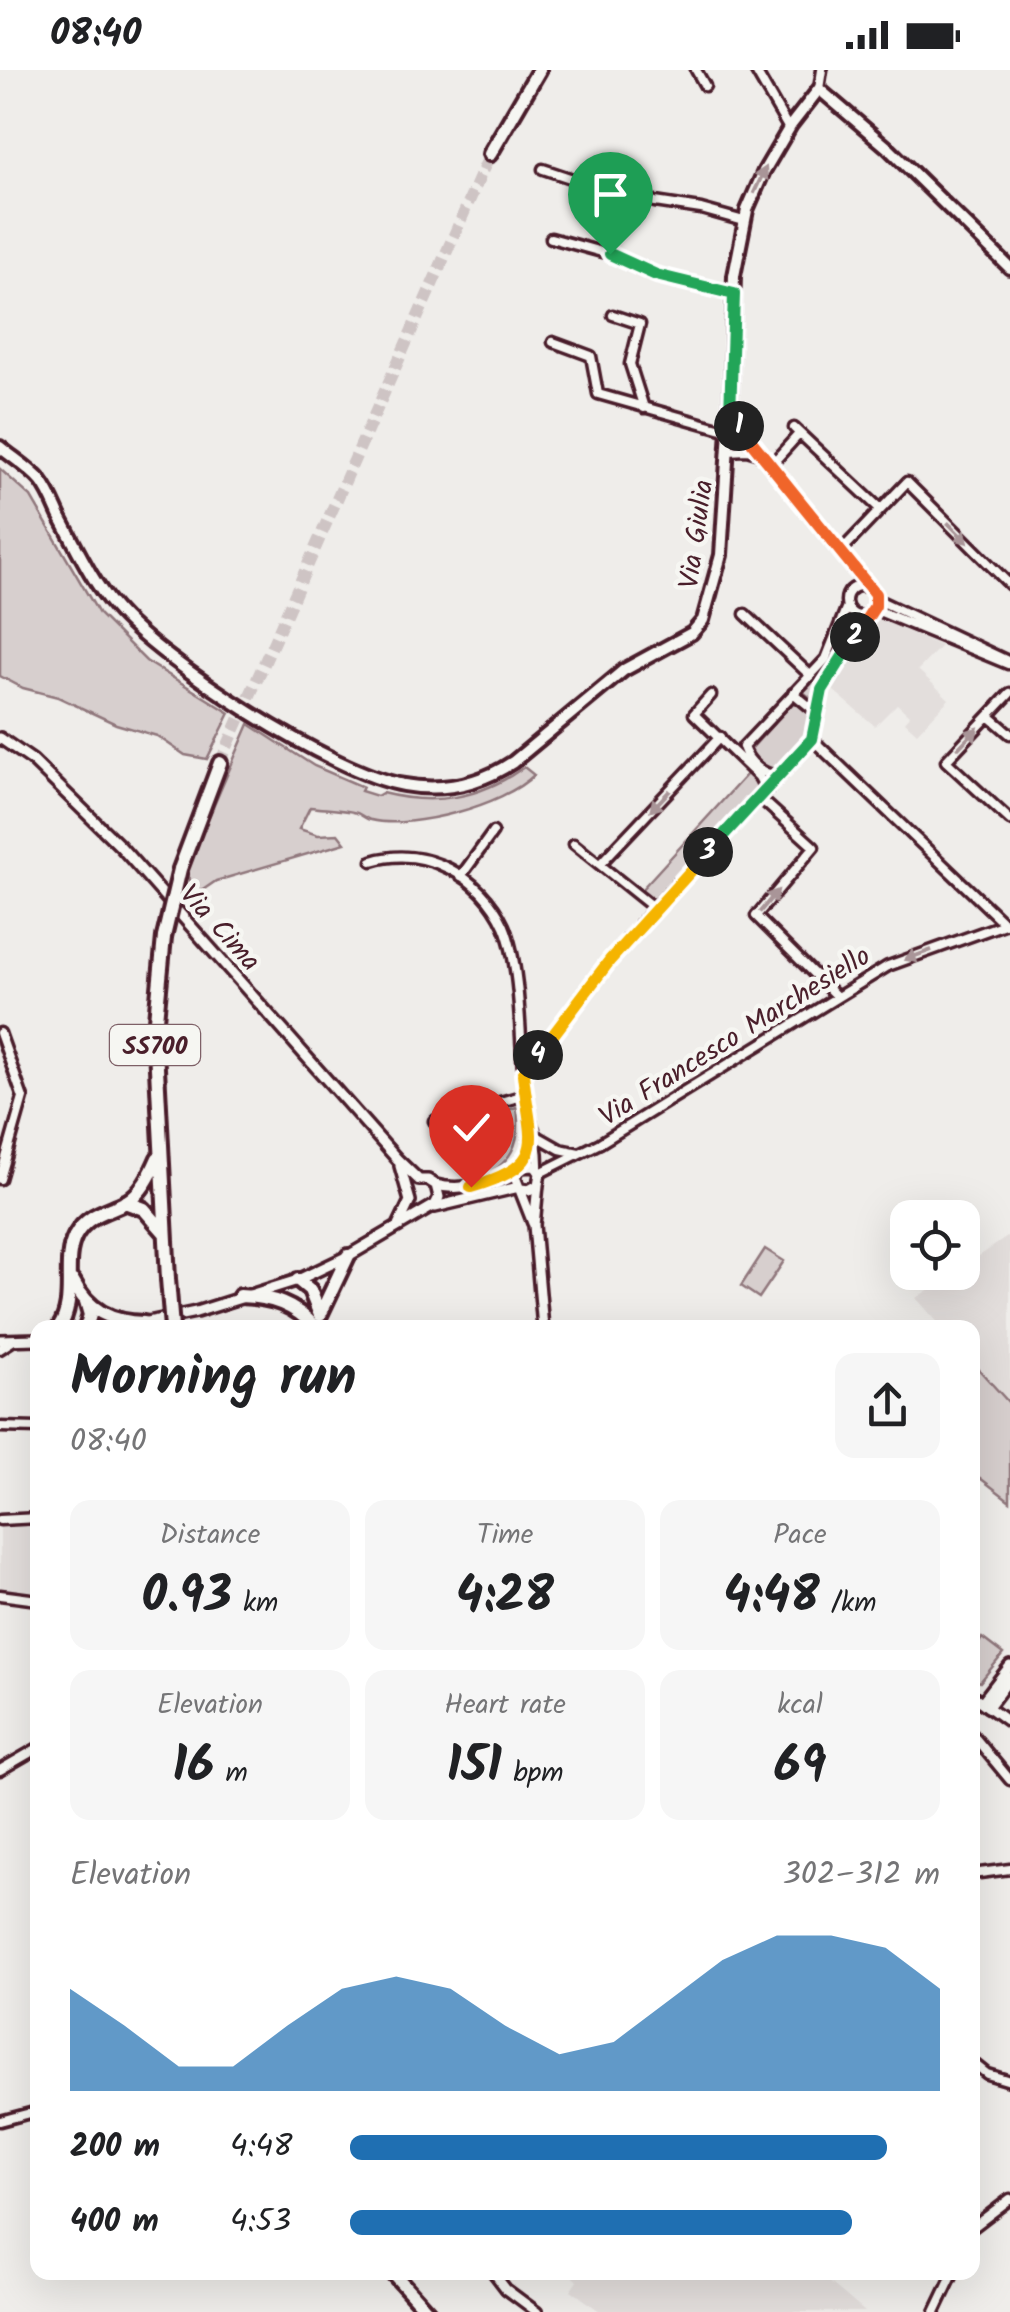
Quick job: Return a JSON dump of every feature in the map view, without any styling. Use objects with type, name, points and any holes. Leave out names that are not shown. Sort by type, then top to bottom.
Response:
[{"type":"highway","points":[[490,154],[540,70]]},
{"type":"highway","name":"SS700","points":[[171,1320],[155,1030],[164,937],[180,870],[220,763]]},
{"type":"highway","points":[[63,1320],[76,1235],[86,1220],[124,1202],[152,1173],[161,1152]]},
{"type":"highway","points":[[124,1202],[144,1209],[166,1234]]},
{"type":"highway","points":[[320,1320],[348,1256]]},
{"type":"highway","points":[[72,1278],[86,1301],[88,1320]]},
{"type":"highway","points":[[298,1280],[298,1300],[305,1316]]},
{"type":"highway","points":[[298,1280],[310,1290],[318,1320]]},
{"type":"highway","points":[[240,1296],[275,1300],[313,1320]]},
{"type":"highway","points":[[86,1301],[115,1320]]},
{"type":"highway","points":[[68,1306],[74,1320]]},
{"type":"highway","points":[[399,2280],[428,2312]]},
{"type":"main road","name":"Via Giulia","points":[[0,447],[41,482],[93,577],[114,607],[152,646],[345,766],[425,788],[480,780],[513,762],[624,670],[692,633],[702,620],[721,555],[734,294],[744,222],[764,170],[819,89]]},
{"type":"main road","points":[[819,89],[888,148],[1010,268]]},
{"type":"street","points":[[696,70],[705,86]]},
{"type":"street","points":[[755,70],[789,129]]},
{"type":"street","points":[[819,89],[822,70]]},
{"type":"street","points":[[544,169],[576,180],[601,179],[656,202],[701,208],[744,222]]},
{"type":"street","points":[[551,238],[610,254],[656,275],[734,294]]},
{"type":"street","points":[[613,316],[640,324],[630,364],[644,408]]},
{"type":"street","points":[[554,342],[591,356],[598,394],[729,431]]},
{"type":"street","points":[[730,414],[842,551],[876,599],[1010,663]]},
{"type":"street","points":[[771,466],[796,431],[879,508]]},
{"type":"street","points":[[728,451],[760,454]]},
{"type":"street","points":[[842,551],[907,482],[1010,585]]},
{"type":"street","points":[[732,749],[743,747],[826,659],[847,606],[852,568]]},
{"type":"street","points":[[850,591],[858,586],[868,587]]},
{"type":"street","points":[[523,1074],[654,908],[812,739],[822,690],[876,599]]},
{"type":"street","points":[[847,606],[854,614],[871,611],[1010,663]]},
{"type":"street","points":[[745,614],[811,676]]},
{"type":"street","points":[[1010,692],[946,761],[1010,820]]},
{"type":"street","points":[[793,694],[815,711]]},
{"type":"street","points":[[711,695],[694,714],[763,780],[763,794],[814,847],[756,916],[836,996]]},
{"type":"street","points":[[989,716],[1010,734]]},
{"type":"street","name":"Via Cima","points":[[0,738],[55,781],[120,846],[419,1180]]},
{"type":"street","points":[[600,864],[720,738]]},
{"type":"street","points":[[812,739],[1007,923]]},
{"type":"street","points":[[743,747],[746,756],[765,774],[780,775]]},
{"type":"street","points":[[461,876],[494,832]]},
{"type":"street","points":[[574,844],[654,908]]},
{"type":"street","points":[[372,861],[430,858],[461,876],[494,910],[505,928],[512,958],[525,1095],[536,1132],[539,1170],[534,1226],[542,1320]]},
{"type":"street","name":"Via Francesco Marchesiello","points":[[539,1170],[579,1153],[888,966],[1007,923]]},
{"type":"street","points":[[0,1034],[23,1098],[0,1179]]},
{"type":"street","points":[[434,1122],[525,1095]]},
{"type":"street","points":[[536,1132],[560,1149],[579,1153]]},
{"type":"street","points":[[534,1226],[514,1177],[536,1132]]},
{"type":"street","name":"Via Cima","points":[[397,1159],[409,1196]]},
{"type":"street","points":[[397,1228],[419,1180],[448,1188],[471,1187],[527,1164],[539,1170]]},
{"type":"street","points":[[158,1320],[298,1280],[348,1256],[427,1209],[439,1197],[436,1185]]},
{"type":"street","points":[[409,1196],[427,1209],[538,1185]]},
{"type":"street","points":[[0,1340],[30,1339]]},
{"type":"street","points":[[0,1349],[14,1340]]},
{"type":"street","points":[[0,1427],[30,1428]]},
{"type":"street","points":[[0,1520],[30,1518]]},
{"type":"street","points":[[0,1595],[30,1599]]},
{"type":"street","points":[[981,1701],[1010,1666]]},
{"type":"street","points":[[981,1701],[1010,1678]]},
{"type":"street","points":[[981,1701],[1010,1723]]},
{"type":"street","points":[[980,1744],[1010,1780]]},
{"type":"street","points":[[0,1770],[30,1753]]},
{"type":"street","points":[[980,1873],[1010,1869]]},
{"type":"street","points":[[980,2068],[1010,2081]]},
{"type":"street","points":[[0,2122],[30,2113]]},
{"type":"street","points":[[980,2222],[1010,2198]]},
{"type":"street","points":[[499,2280],[537,2312]]},
{"type":"street","points":[[934,2312],[950,2280]]},
{"type":"shaded area","points":[[0,469],[31,497],[99,614],[146,661],[230,713],[207,759],[185,755],[157,736],[116,724],[0,676]]},
{"type":"shaded area","points":[[850,613],[862,619],[828,667],[813,700],[802,691],[829,660]]},
{"type":"shaded area","points":[[877,618],[941,646],[918,670],[949,699],[917,733],[905,722],[910,716],[897,704],[875,726],[833,690],[844,669],[842,664]]},
{"type":"shaded area","points":[[795,700],[810,712],[808,737],[776,772],[766,770],[751,757],[751,749]]},
{"type":"shaded area","points":[[249,724],[314,766],[377,796],[382,793],[420,799],[456,797],[491,786],[524,767],[534,775],[502,796],[433,818],[389,822],[310,807],[299,829],[318,835],[338,834],[345,843],[216,881],[194,896],[187,872],[192,856]]},
{"type":"shaded area","points":[[748,773],[762,784],[655,903],[640,891]]},
{"type":"shaded area","points":[[517,1107],[518,1132],[512,1151],[498,1167],[477,1178],[438,1132]]},
{"type":"shaded area","points":[[1010,1235],[1010,1404],[980,1370],[980,1320],[936,1320],[916,1298],[928,1290],[980,1290],[980,1255]]},
{"type":"shaded area","points":[[765,1249],[784,1261],[759,1298],[741,1286]]},
{"type":"shaded area","points":[[980,1371],[1010,1404],[1010,1501],[980,1478]]},
{"type":"shaded area","points":[[30,1523],[30,1592],[0,1589],[0,1526]]},
{"type":"shaded area","points":[[982,1638],[1003,1654],[980,1682]]},
{"type":"shaded area","points":[[827,2280],[865,2312],[601,2312],[571,2290],[577,2281]]},
{"type":"tunnel","points":[[220,763],[490,154]]},
{"type":"route","points":[[471,1187],[520,1167],[528,1154],[534,1129],[523,1074],[654,908],[812,739],[822,690],[876,602],[875,594],[842,551],[730,414],[734,294],[656,275],[610,254]]}]
